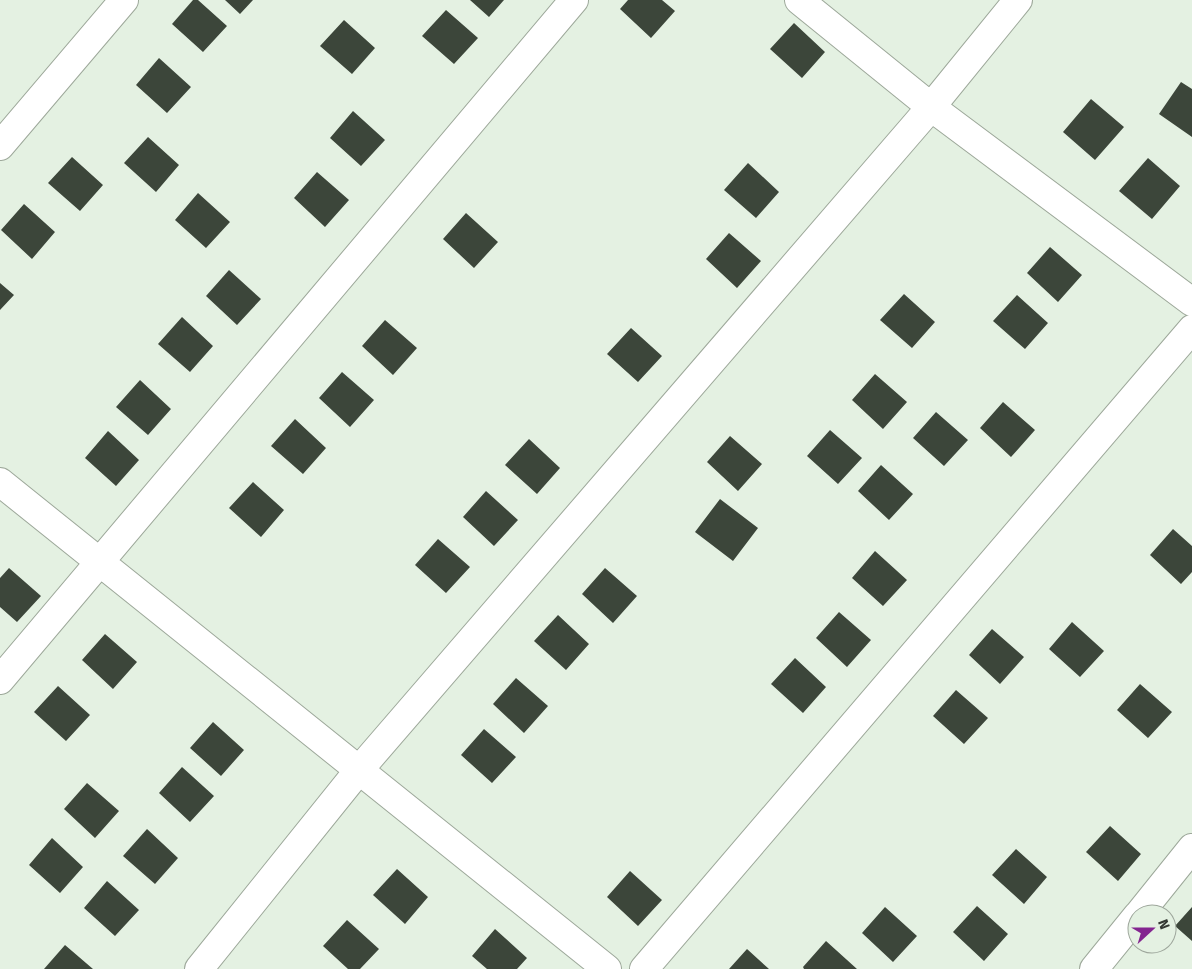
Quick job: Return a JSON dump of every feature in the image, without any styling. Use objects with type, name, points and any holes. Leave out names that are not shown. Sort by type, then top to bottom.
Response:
[{"type":"street","points":[[0,146],[124,0]]},
{"type":"street","points":[[0,680],[574,0]]},
{"type":"street","points":[[799,0],[931,107],[1192,302]]},
{"type":"street","points":[[199,969],[359,770],[931,107],[1018,0]]},
{"type":"street","points":[[644,969],[1192,329]]},
{"type":"street","points":[[0,482],[607,969]]},
{"type":"street","points":[[1147,904],[1192,848]]},
{"type":"street","points":[[1094,969],[1127,928]]},
{"type":"building","points":[[193,0],[198,0],[227,26],[203,52],[172,24]]},
{"type":"building","points":[[225,0],[253,0],[240,14]]},
{"type":"building","points":[[470,0],[504,0],[489,17]]},
{"type":"building","points":[[628,0],[662,0],[675,11],[651,38],[620,9]]},
{"type":"building","points":[[446,10],[478,38],[454,64],[422,36]]},
{"type":"building","points":[[344,20],[375,48],[352,74],[320,46]]},
{"type":"building","points":[[794,23],[825,52],[802,78],[770,49]]},
{"type":"building","points":[[159,58],[191,87],[167,113],[136,85]]},
{"type":"building","points":[[1181,82],[1192,89],[1192,137],[1159,114]]},
{"type":"building","points":[[1091,99],[1124,127],[1095,160],[1063,132]]},
{"type":"building","points":[[353,111],[385,140],[361,166],[330,138]]},
{"type":"building","points":[[148,137],[179,165],[156,192],[124,163]]},
{"type":"building","points":[[72,157],[103,185],[80,211],[48,183]]},
{"type":"building","points":[[1148,158],[1180,186],[1152,219],[1119,191]]},
{"type":"building","points":[[748,163],[779,192],[756,218],[724,190]]},
{"type":"building","points":[[317,172],[349,200],[325,227],[294,198]]},
{"type":"building","points":[[198,193],[230,222],[206,248],[175,220]]},
{"type":"building","points":[[24,204],[55,232],[32,259],[1,230]]},
{"type":"building","points":[[466,213],[498,242],[474,268],[443,239]]},
{"type":"building","points":[[729,233],[761,261],[737,288],[706,259]]},
{"type":"building","points":[[1050,247],[1082,275],[1058,302],[1027,273]]},
{"type":"building","points":[[229,270],[261,299],[237,325],[206,296]]},
{"type":"building","points":[[0,283],[14,295],[0,310]]},
{"type":"building","points":[[904,294],[935,322],[912,348],[880,320]]},
{"type":"building","points":[[1017,295],[1048,323],[1025,349],[993,321]]},
{"type":"building","points":[[182,317],[213,346],[190,372],[158,344]]},
{"type":"building","points":[[385,320],[417,348],[393,375],[362,346]]},
{"type":"building","points":[[631,328],[662,356],[638,382],[607,354]]},
{"type":"building","points":[[342,372],[374,400],[350,427],[319,398]]},
{"type":"building","points":[[875,374],[907,402],[883,429],[852,400]]},
{"type":"building","points":[[140,380],[171,409],[148,435],[116,407]]},
{"type":"building","points":[[1003,402],[1035,430],[1011,457],[980,428]]},
{"type":"building","points":[[936,412],[968,440],[944,466],[913,438]]},
{"type":"building","points":[[295,419],[326,448],[303,474],[271,446]]},
{"type":"building","points":[[830,430],[862,458],[838,484],[807,456]]},
{"type":"building","points":[[108,431],[139,460],[116,486],[85,458]]},
{"type":"building","points":[[730,436],[762,464],[738,491],[707,462]]},
{"type":"building","points":[[529,439],[560,468],[537,494],[505,465]]},
{"type":"building","points":[[881,465],[913,494],[889,520],[858,491]]},
{"type":"building","points":[[253,482],[284,510],[261,537],[229,508]]},
{"type":"building","points":[[486,491],[518,520],[494,546],[463,517]]},
{"type":"building","points":[[720,499],[758,528],[733,561],[695,532]]},
{"type":"building","points":[[1173,529],[1192,546],[1192,572],[1181,584],[1150,555]]},
{"type":"building","points":[[438,539],[470,567],[446,593],[415,565]]},
{"type":"building","points":[[875,551],[907,580],[883,606],[852,578]]},
{"type":"building","points":[[9,568],[41,596],[17,622],[0,607],[0,578]]},
{"type":"building","points":[[605,568],[637,596],[613,623],[582,594]]},
{"type":"building","points":[[839,612],[871,640],[847,667],[816,638]]},
{"type":"building","points":[[558,615],[589,644],[566,670],[534,641]]},
{"type":"building","points":[[1072,622],[1104,651],[1080,677],[1049,649]]},
{"type":"building","points":[[992,629],[1024,657],[1000,684],[969,655]]},
{"type":"building","points":[[105,634],[137,662],[113,689],[82,660]]},
{"type":"building","points":[[795,658],[826,687],[803,713],[771,684]]},
{"type":"building","points":[[516,678],[548,706],[524,733],[493,704]]},
{"type":"building","points":[[1140,684],[1172,712],[1148,738],[1117,710]]},
{"type":"building","points":[[58,686],[90,715],[66,741],[34,712]]},
{"type":"building","points":[[956,690],[988,718],[964,744],[933,716]]},
{"type":"building","points":[[213,722],[244,750],[221,776],[190,748]]},
{"type":"building","points":[[484,729],[516,757],[492,783],[461,755]]},
{"type":"building","points":[[182,767],[214,796],[190,822],[159,793]]},
{"type":"building","points":[[87,783],[119,811],[95,838],[64,809]]},
{"type":"building","points":[[1110,826],[1141,854],[1118,881],[1086,852]]},
{"type":"building","points":[[147,829],[178,858],[155,884],[123,856]]},
{"type":"building","points":[[52,838],[83,867],[60,893],[29,865]]},
{"type":"building","points":[[1016,849],[1047,877],[1024,904],[992,875]]},
{"type":"building","points":[[397,869],[428,897],[405,924],[373,895]]},
{"type":"building","points":[[630,871],[662,900],[638,926],[607,897]]},
{"type":"building","points":[[107,881],[139,910],[115,936],[84,908]]},
{"type":"building","points":[[977,906],[1008,934],[984,961],[953,932]]},
{"type":"building","points":[[885,907],[917,936],[893,962],[862,933]]},
{"type":"building","points":[[1192,907],[1192,941],[1177,928],[1177,924]]},
{"type":"building","points":[[347,920],[379,949],[360,969],[348,969],[323,946]]},
{"type":"building","points":[[495,929],[527,958],[517,969],[487,969],[472,956]]},
{"type":"building","points":[[826,941],[857,969],[804,969],[803,967]]},
{"type":"building","points":[[65,945],[93,969],[44,969]]},
{"type":"building","points":[[747,949],[769,969],[729,969]]}]
